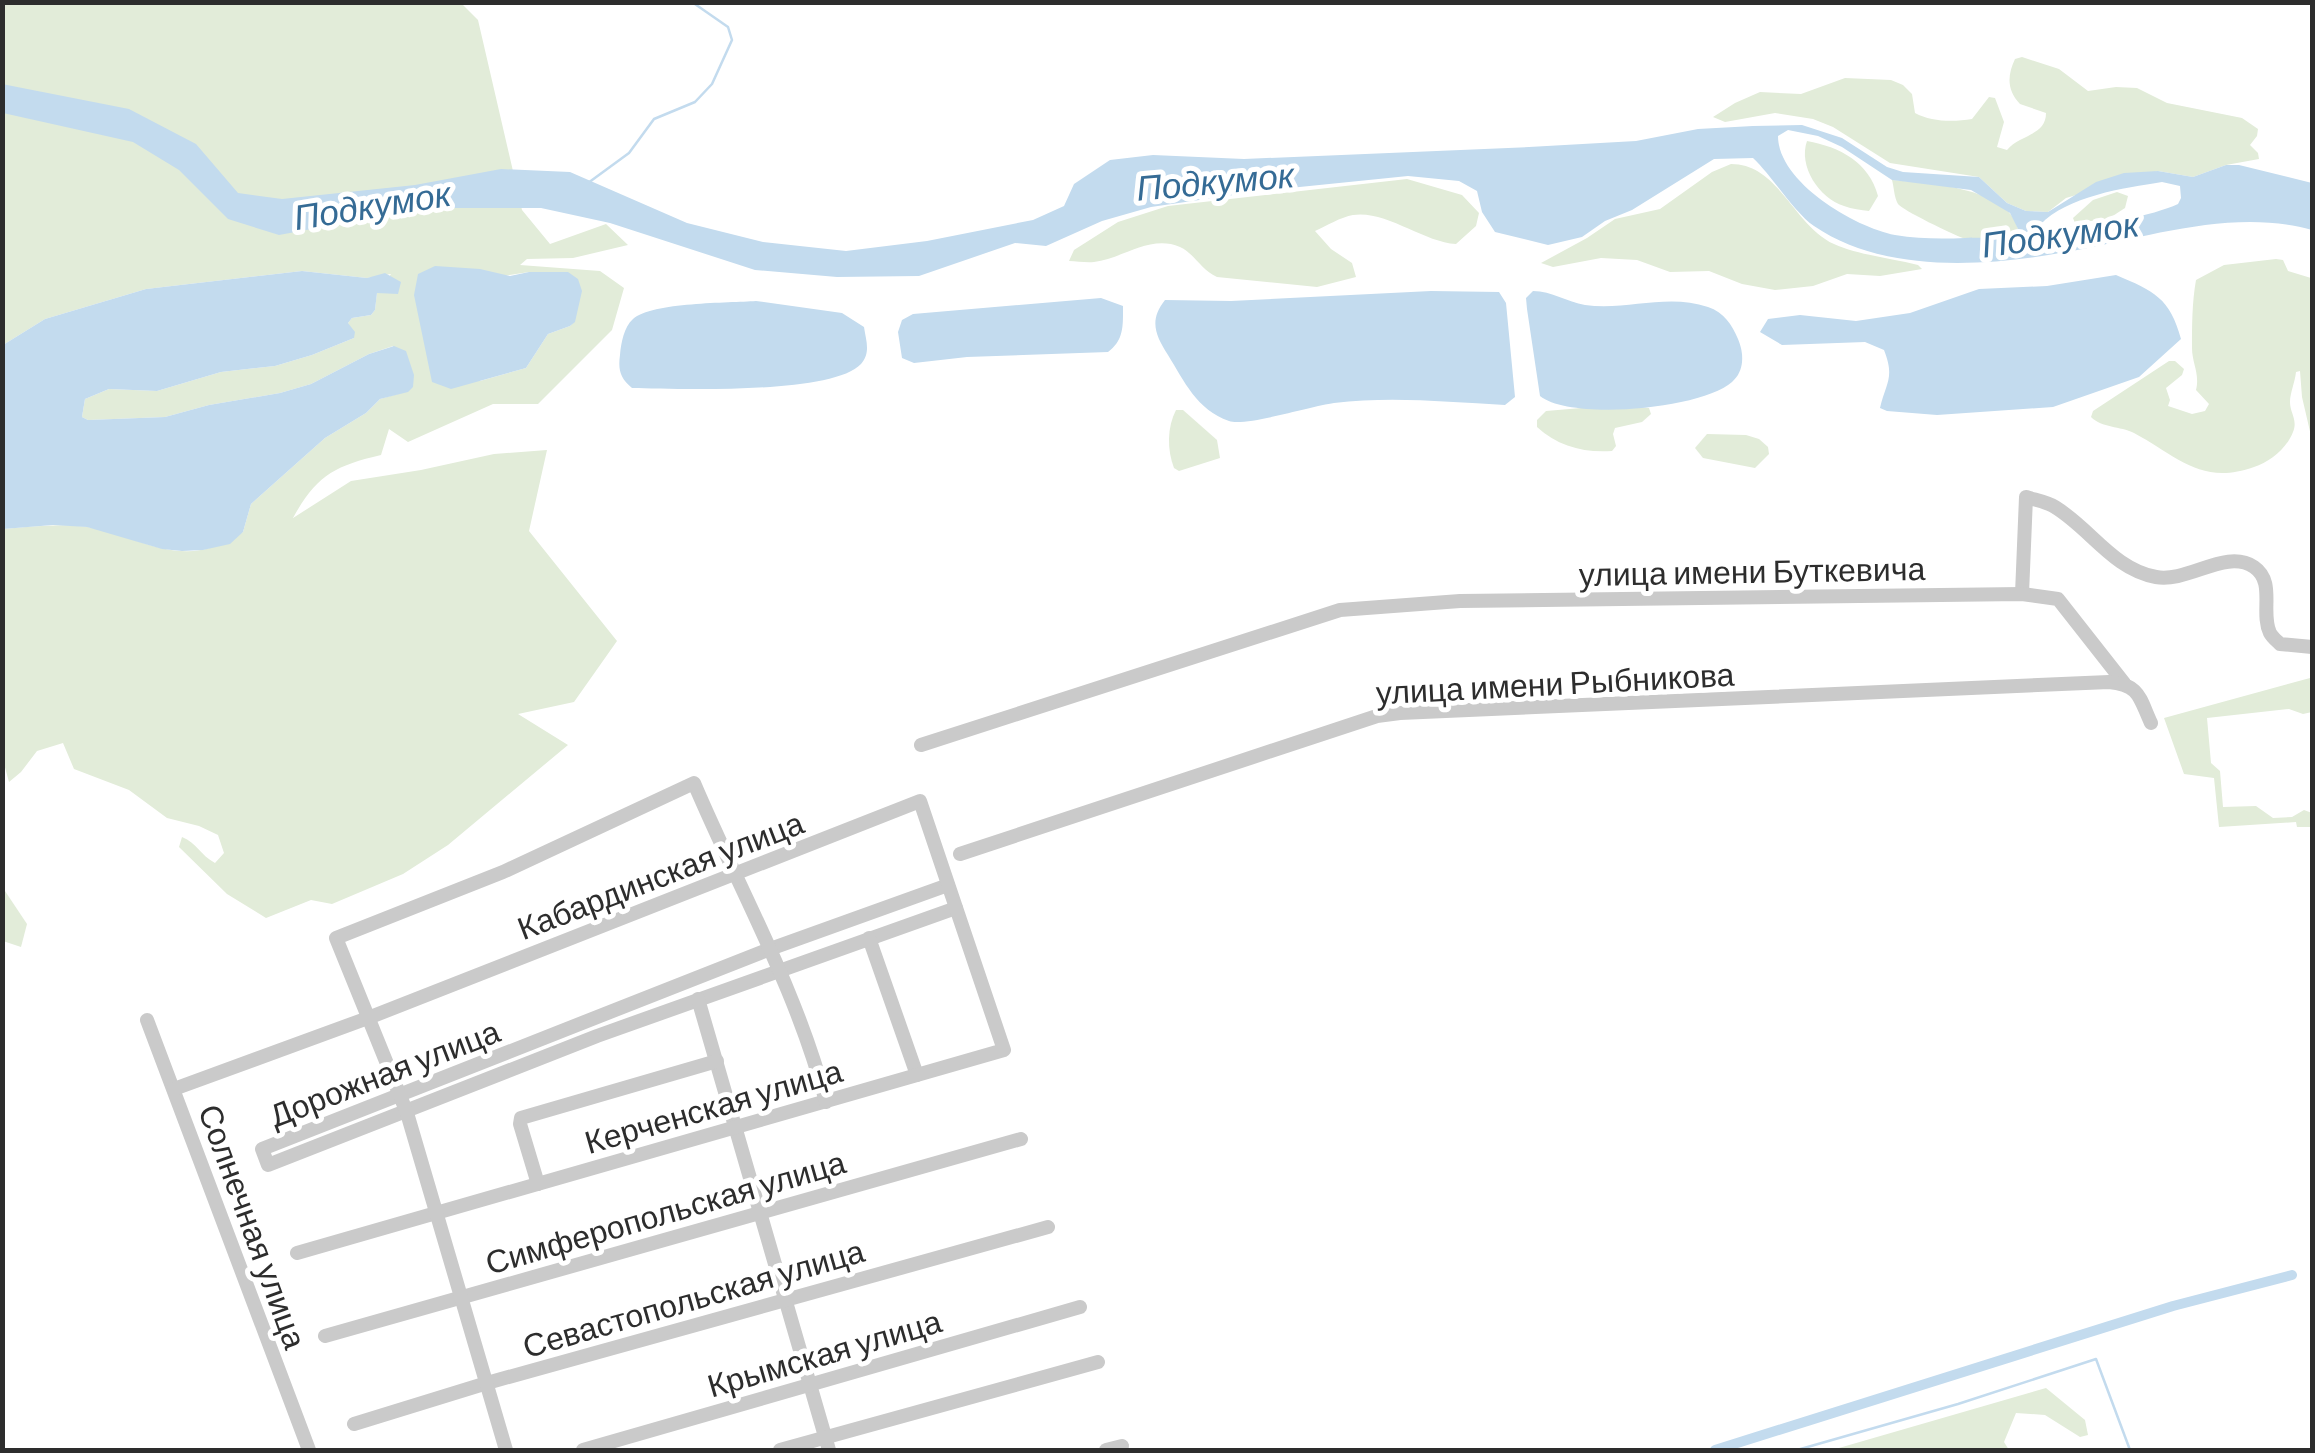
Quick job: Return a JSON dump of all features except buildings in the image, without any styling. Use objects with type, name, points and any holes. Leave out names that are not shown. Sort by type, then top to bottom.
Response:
[{"type":"street","points":[[2022,594],[2026,497],[2054,506],[2122,564],[2144,574],[2180,576],[2238,560],[2255,568],[2265,580],[2269,632],[2280,644],[2312,647]]},
{"type":"street","name":"улица имени Буткевича","points":[[921,744],[1340,610],[1460,601],[2022,594],[2058,600],[2124,684]]},
{"type":"street","points":[[2124,684],[2136,689],[2151,723]]},
{"type":"street","name":"улица имени Рыбникова","points":[[960,854],[1377,716],[2124,684]]},
{"type":"street","points":[[506,1450],[407,1113],[336,938],[503,872],[694,783],[781,970],[826,1102]]},
{"type":"street","name":"Кабардинская улица","points":[[174,1089],[368,1018],[920,802],[1004,1050]]},
{"type":"street","name":"Дорожная улица","points":[[948,885],[770,949],[262,1149],[268,1165],[597,1036],[956,908]]},
{"type":"street","points":[[869,938],[917,1076]]},
{"type":"street","points":[[698,999],[827,1444]]},
{"type":"street","name":"Солнечная улица","points":[[147,1020],[309,1450]]},
{"type":"street","name":"Керченская улица","points":[[297,1253],[1004,1050]]},
{"type":"street","points":[[538,1184],[521,1118],[717,1060]]},
{"type":"street","name":"Симферопольская улица","points":[[325,1336],[1021,1139]]},
{"type":"street","name":"Севастопольская улица","points":[[354,1424],[487,1383],[1048,1227]]},
{"type":"street","name":"Крымская улица","points":[[582,1450],[1080,1307]]},
{"type":"street","points":[[780,1450],[827,1444],[1098,1362]]},
{"type":"street","points":[[1106,1450],[1122,1446]]},
{"type":"green space","points":[[3,3],[461,3],[478,20],[522,210],[550,244],[606,224],[628,245],[573,258],[527,259],[520,265],[600,271],[624,288],[612,330],[538,404],[493,404],[408,442],[389,429],[381,455],[328,475],[310,492],[293,518],[351,481],[494,454],[547,450],[529,531],[617,641],[574,702],[518,714],[568,745],[448,845],[403,874],[332,904],[311,900],[266,918],[227,894],[179,847],[182,837],[215,863],[224,853],[218,835],[167,818],[129,790],[74,769],[63,743],[37,751],[9,782],[3,760],[3,529],[77,526],[173,550],[212,547],[243,532],[251,504],[325,438],[366,413],[380,399],[408,391],[393,346],[311,384],[280,393],[165,417],[82,417],[85,399],[109,389],[157,391],[221,372],[275,366],[354,338],[348,323],[352,318],[371,315],[377,292],[391,274],[367,278],[302,271],[146,289],[45,319],[3,345]],"holes":[[[529,272],[575,321],[548,334],[526,368],[480,381],[504,276]]]},
{"type":"green space","points":[[2022,57],[2059,69],[2088,91],[2137,88],[2167,103],[2242,118],[2258,129],[2250,145],[2259,159],[2193,177],[2158,171],[2066,198],[2048,212],[2026,211],[2007,203],[1979,177],[1890,163],[1813,119],[1775,113],[1725,122],[1713,117],[1760,92],[1801,94],[1845,78],[1891,80],[1912,94],[1915,113],[1935,120],[1972,119],[1989,97],[1995,98],[2004,122],[1997,147],[2007,150],[2037,131],[2045,121],[2046,113],[2020,104],[2011,88],[2012,65]]},
{"type":"green space","points":[[1807,141],[1842,152],[1868,174],[1878,196],[1869,211],[1835,202],[1819,189],[1805,161]]},
{"type":"green space","points":[[1731,164],[1762,174],[1807,223],[1834,244],[1922,269],[1880,276],[1847,274],[1813,286],[1775,290],[1742,284],[1709,271],[1670,272],[1637,260],[1601,258],[1553,267],[1541,263],[1615,219],[1660,209],[1712,172]]},
{"type":"green space","points":[[1407,179],[1462,195],[1479,213],[1476,226],[1456,244],[1378,217],[1344,218],[1315,231],[1331,249],[1352,263],[1356,277],[1317,287],[1217,277],[1185,250],[1169,244],[1147,245],[1094,262],[1069,261],[1074,250],[1118,222],[1168,206]]},
{"type":"green space","points":[[1892,180],[1944,186],[1983,196],[2011,215],[2018,229],[1992,238],[1963,238],[1898,204]]},
{"type":"green space","points":[[2117,192],[2128,196],[2125,208],[2108,219],[2075,223],[2073,218],[2093,200]]},
{"type":"green space","points":[[2283,260],[2288,271],[2311,278],[2312,440],[2300,371],[2296,372],[2290,399],[2295,424],[2290,438],[2266,462],[2235,472],[2204,471],[2190,466],[2134,433],[2091,417],[2093,411],[2169,361],[2184,369],[2166,388],[2168,406],[2192,414],[2205,411],[2209,404],[2196,390],[2192,353],[2196,280],[2224,265]]},
{"type":"green space","points":[[1605,406],[1649,408],[1651,414],[1642,422],[1615,428],[1616,446],[1612,451],[1572,447],[1537,427],[1537,420],[1546,411]]},
{"type":"green space","points":[[1176,410],[1183,410],[1217,440],[1220,458],[1179,471],[1174,468],[1169,439]]},
{"type":"green space","points":[[1707,434],[1759,439],[1768,447],[1769,454],[1755,468],[1703,458],[1695,448]]},
{"type":"green space","points":[[2310,678],[2312,712],[2303,714],[2289,709],[2207,718],[2211,763],[2220,771],[2223,807],[2256,806],[2273,818],[2292,817],[2304,810],[2312,813],[2312,827],[2297,827],[2296,822],[2219,827],[2214,778],[2184,774],[2164,718]]},
{"type":"green space","points":[[3,888],[27,924],[21,947],[3,941]]},
{"type":"green space","points":[[2046,1388],[2085,1420],[2088,1435],[2080,1437],[2045,1415],[2016,1413],[2004,1442],[2009,1450],[1832,1450]]},
{"type":"water","name":"Подкумок","points":[[2,84],[129,109],[196,144],[238,193],[282,199],[415,185],[501,169],[570,172],[687,223],[763,242],[846,251],[927,241],[1033,220],[1064,206],[1074,184],[1110,160],[1153,155],[1244,159],[1529,147],[1636,141],[1698,129],[1802,125],[1842,138],[1887,167],[1903,172],[1979,177],[2007,203],[2026,211],[2048,212],[2096,182],[2124,173],[2158,171],[2193,177],[2226,165],[2239,165],[2312,183],[2312,230],[2282,224],[2222,223],[2007,260],[1973,263],[1906,259],[1842,242],[1814,226],[1753,158],[1714,159],[1582,237],[1548,245],[1495,232],[1482,212],[1477,191],[1459,181],[1408,176],[1151,207],[1102,221],[1046,246],[1015,243],[919,276],[837,277],[755,270],[610,223],[541,208],[425,208],[279,235],[228,219],[179,170],[133,142],[3,113]],"holes":[[[1788,130],[1818,136],[1842,147],[1892,180],[1971,190],[2010,213],[2018,229],[1993,237],[1930,238],[1895,235],[1859,223],[1821,200],[1791,170],[1781,153],[1778,136]],[[2162,182],[2180,186],[2178,204],[2110,222],[2071,227],[2040,225],[2080,200]]]},
{"type":"water","points":[[435,266],[510,276],[568,272],[578,279],[582,291],[575,322],[548,334],[526,368],[451,389],[432,382],[414,295],[418,274]]},
{"type":"water","points":[[302,271],[367,278],[385,273],[401,282],[398,294],[377,293],[371,315],[352,318],[348,323],[355,332],[354,338],[275,366],[221,372],[157,391],[109,389],[85,399],[82,417],[165,417],[280,393],[311,384],[369,354],[394,346],[406,351],[414,375],[413,387],[408,392],[380,399],[366,413],[325,438],[251,504],[243,532],[230,544],[182,551],[87,527],[3,529],[3,345],[45,319],[146,289]]},
{"type":"water","points":[[2116,275],[2159,298],[2172,314],[2181,339],[2139,377],[2053,407],[1937,415],[1887,411],[1880,408],[1889,374],[1884,350],[1865,342],[1782,345],[1760,332],[1768,319],[1800,315],[1856,321],[1910,313],[1979,289],[2047,286]]},
{"type":"water","points":[[1431,291],[1499,292],[1506,303],[1515,397],[1505,405],[1355,401],[1249,421],[1229,421],[1208,410],[1192,394],[1163,348],[1155,321],[1165,300],[1231,301]]},
{"type":"water","points":[[1533,291],[1585,305],[1677,302],[1714,309],[1730,324],[1740,344],[1739,373],[1716,391],[1666,405],[1606,410],[1556,404],[1540,396],[1526,298]]},
{"type":"water","points":[[1101,298],[1123,306],[1120,337],[1108,352],[914,363],[902,358],[898,332],[902,320],[913,314]]},
{"type":"water","points":[[756,301],[842,313],[864,327],[864,360],[845,374],[819,381],[752,388],[632,388],[622,377],[619,360],[624,336],[630,322],[643,313],[673,306]]},
{"type":"waterway","points":[[588,183],[629,153],[654,119],[695,102],[712,84],[732,40],[728,27],[692,2]]},
{"type":"waterway","points":[[1715,1450],[2173,1306],[2292,1275]]},
{"type":"waterway","points":[[1797,1450],[2096,1359],[2130,1450]]}]
